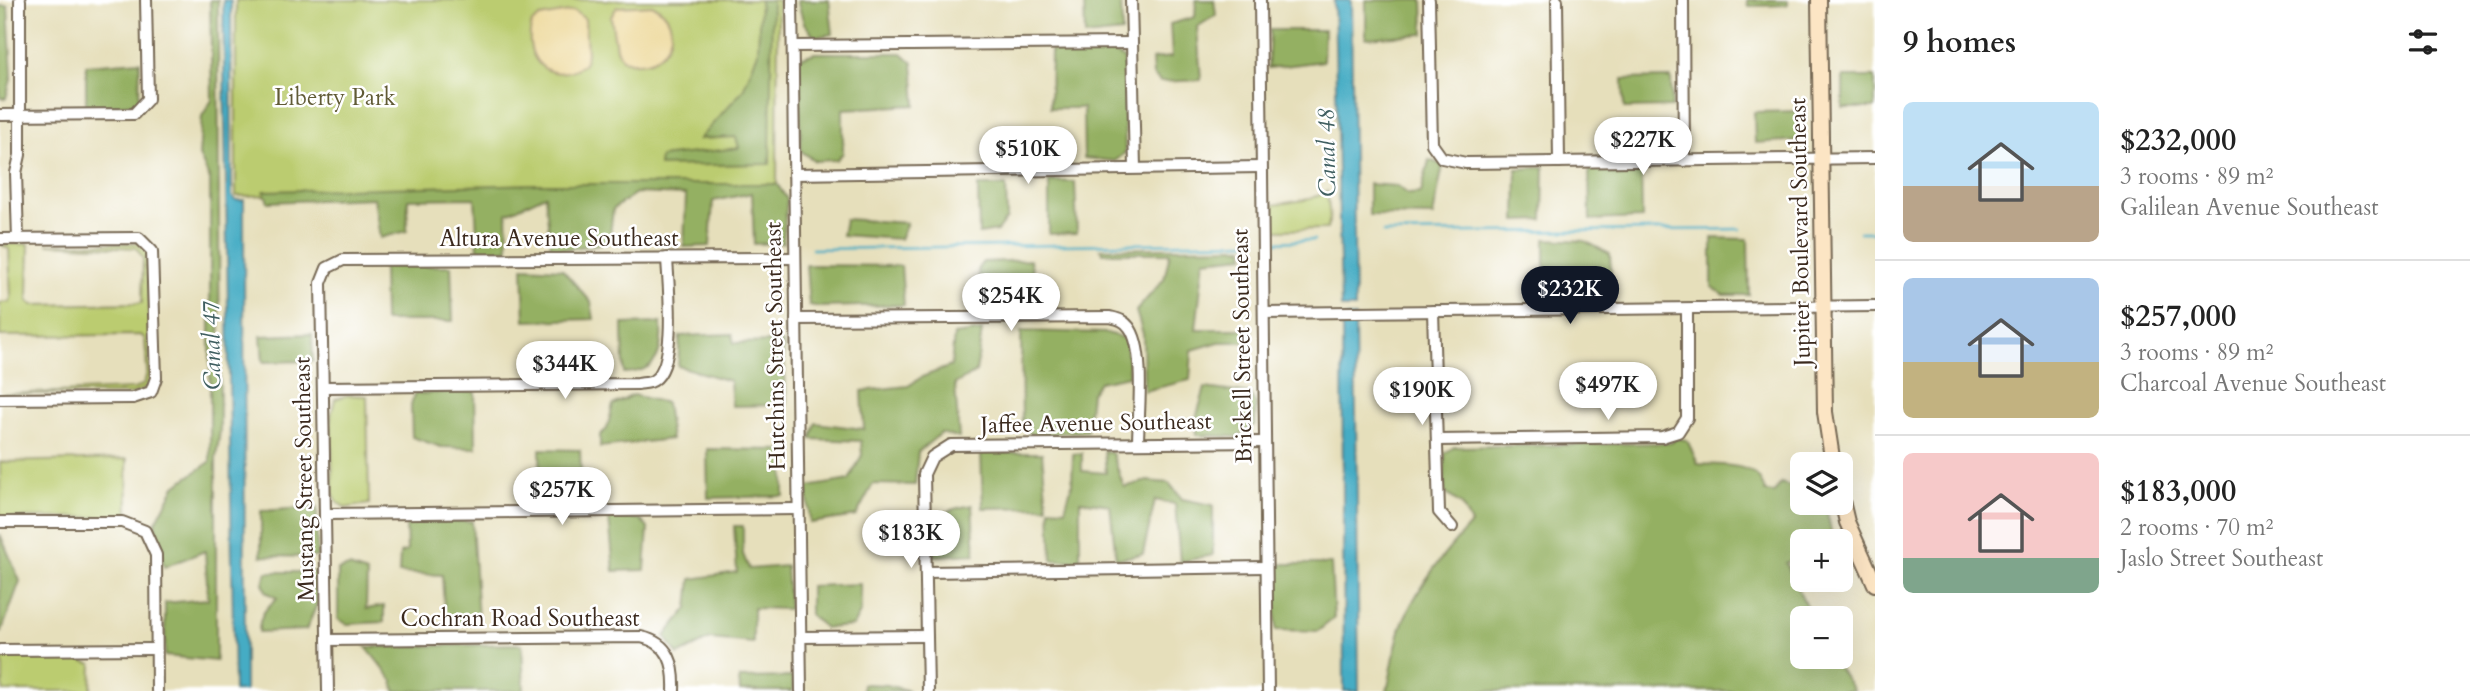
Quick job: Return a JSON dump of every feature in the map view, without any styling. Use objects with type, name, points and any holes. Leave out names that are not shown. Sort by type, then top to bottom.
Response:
[{"type":"street","points":[[18,239],[16,173],[20,155],[21,115],[20,0]]},
{"type":"street","points":[[0,115],[134,114],[142,109],[148,99],[146,0]]},
{"type":"street","name":"Hutchins Street Southeast","points":[[792,0],[801,691]]},
{"type":"street","points":[[1131,0],[1135,168]]},
{"type":"street","name":"Brickell Street Southeast","points":[[1259,0],[1268,691]]},
{"type":"street","points":[[1429,0],[1432,144],[1442,158],[1466,163],[1875,158]]},
{"type":"street","points":[[1557,0],[1559,162]]},
{"type":"street","points":[[1682,0],[1684,161]]},
{"type":"street","name":"Jupiter Boulevard Southeast","points":[[1819,0],[1822,307],[1825,412],[1831,452]]},
{"type":"street","points":[[793,46],[1131,43]]},
{"type":"street","points":[[794,174],[1261,167]]},
{"type":"street","points":[[0,239],[139,238],[152,251],[156,379],[151,392],[133,398],[0,399]]},
{"type":"street","points":[[324,387],[638,384],[654,380],[664,367],[669,351],[667,258]]},
{"type":"street","name":"Altura Avenue Southeast","points":[[327,268],[343,260],[794,258]]},
{"type":"street","name":"Mustang Street Southeast","points":[[327,268],[321,283],[328,691]]},
{"type":"street","points":[[1264,313],[1875,306]]},
{"type":"street","points":[[1438,440],[1661,437],[1678,432],[1687,418],[1687,309]]},
{"type":"street","points":[[1433,311],[1439,512],[1452,527]]},
{"type":"street","points":[[796,319],[1110,317],[1122,320],[1130,328],[1138,353],[1138,443]]},
{"type":"street","name":"Jaffee Avenue Southeast","points":[[927,572],[924,474],[932,457],[951,445],[1264,442]]},
{"type":"street","points":[[326,514],[797,509]]},
{"type":"street","points":[[1845,515],[1875,583]]},
{"type":"street","points":[[0,523],[122,522],[145,531],[156,555],[157,691]]},
{"type":"street","points":[[928,691],[927,572],[1266,567]]},
{"type":"street","points":[[801,637],[926,636]]},
{"type":"street","name":"Cochran Road Southeast","points":[[327,640],[642,637],[653,639],[664,648],[671,659],[674,691]]},
{"type":"street","points":[[0,650],[156,649]]},
{"type":"green space","points":[[210,0],[218,0],[220,431],[216,458],[216,661],[165,656],[165,603],[208,599],[205,551],[164,567],[155,524],[175,486],[210,462],[210,180],[199,155],[202,116],[212,100]]},
{"type":"green space","name":"Liberty Park","points":[[236,0],[778,0],[777,184],[236,196]]},
{"type":"green space","points":[[760,0],[772,0],[770,164],[659,166],[660,157],[739,148],[736,137],[699,139],[743,90],[758,52]]},
{"type":"green space","points":[[797,0],[829,0],[833,34],[815,37],[804,23]]},
{"type":"green space","points":[[1084,0],[1121,0],[1122,32],[1085,36]]},
{"type":"green space","points":[[1196,0],[1214,0],[1216,15],[1197,27],[1201,80],[1160,82],[1153,75],[1152,59],[1172,57],[1170,24],[1195,17]]},
{"type":"green space","points":[[1366,0],[1423,0],[1424,34],[1366,38]]},
{"type":"green space","points":[[1747,0],[1788,0],[1788,5],[1748,6]]},
{"type":"green space","points":[[0,6],[8,6],[12,76],[6,98],[0,98]]},
{"type":"green space","points":[[1270,30],[1324,30],[1323,61],[1268,68]]},
{"type":"green space","points":[[1051,50],[1113,52],[1124,59],[1125,153],[1115,161],[1084,158],[1083,108],[1050,108]]},
{"type":"green space","points":[[815,53],[902,53],[913,63],[916,105],[843,109],[843,153],[836,160],[815,161],[801,151],[799,58]]},
{"type":"green space","points":[[140,61],[139,103],[86,108],[86,65]]},
{"type":"green space","points":[[1843,77],[1875,77],[1875,108],[1843,108]]},
{"type":"green space","points":[[1671,78],[1672,107],[1624,108],[1623,79]]},
{"type":"green space","points":[[1797,111],[1800,140],[1755,143],[1754,112]]},
{"type":"green space","points":[[1429,160],[1443,165],[1433,216],[1369,215],[1369,184],[1397,186],[1408,194],[1421,193]]},
{"type":"green space","points":[[1641,166],[1642,218],[1590,220],[1589,168]]},
{"type":"green space","points":[[1544,167],[1543,220],[1516,221],[1517,169]]},
{"type":"green space","points":[[1049,181],[1075,182],[1077,233],[1049,234]]},
{"type":"green space","points":[[537,184],[777,184],[787,199],[783,243],[754,244],[752,193],[713,201],[710,246],[684,247],[686,195],[636,193],[613,209],[609,243],[551,251],[545,195],[507,213],[508,249],[478,250],[475,198],[408,199],[407,231],[380,238],[374,198],[268,202],[264,191]]},
{"type":"green space","points":[[978,186],[1006,186],[1007,218],[997,231],[979,234]]},
{"type":"green space","points":[[1327,191],[1330,218],[1327,229],[1275,230],[1273,205],[1310,199]]},
{"type":"green space","points":[[845,219],[907,223],[900,239],[842,235]]},
{"type":"green space","points":[[1712,238],[1748,239],[1749,295],[1724,295],[1712,287]]},
{"type":"green space","points":[[1545,239],[1585,241],[1610,254],[1612,296],[1545,297]]},
{"type":"green space","points":[[137,243],[147,253],[150,378],[146,388],[132,394],[0,394],[134,389],[144,384],[147,371],[145,339],[141,335],[0,336],[0,303],[9,302],[11,298],[9,249],[0,244],[29,244],[28,301],[33,305],[142,303],[143,258],[136,248],[47,244]]},
{"type":"green space","points":[[1244,247],[1245,256],[1204,260],[1196,329],[1252,329],[1251,342],[1219,342],[1192,350],[1190,380],[1144,391],[1143,334],[1136,311],[1164,279],[1170,253],[1103,253],[1101,249]]},
{"type":"green space","points":[[1030,260],[1035,281],[1019,291],[1020,307],[980,308],[978,268],[983,262]]},
{"type":"green space","points":[[806,265],[901,266],[904,305],[809,305]]},
{"type":"green space","points":[[383,266],[451,266],[453,321],[384,321]]},
{"type":"green space","points":[[523,267],[562,269],[591,302],[594,319],[525,321]]},
{"type":"green space","points":[[661,323],[661,344],[656,359],[644,369],[624,373],[623,324]]},
{"type":"green space","points":[[982,331],[976,372],[955,384],[959,438],[941,433],[918,452],[915,485],[873,484],[856,516],[810,523],[807,487],[849,480],[862,455],[861,441],[811,439],[816,423],[864,429],[862,391],[908,386],[922,377],[951,366],[954,335]]},
{"type":"green space","points":[[1021,331],[1107,333],[1126,339],[1129,376],[1099,382],[1091,393],[1087,431],[1031,435],[1022,426]]},
{"type":"green space","points":[[312,334],[313,361],[263,362],[261,336]]},
{"type":"green space","points":[[732,334],[734,343],[783,342],[787,405],[732,406],[730,381],[678,366],[680,336]]},
{"type":"green space","points":[[1205,388],[1250,394],[1256,404],[1255,424],[1237,437],[1197,435],[1196,418]]},
{"type":"green space","points":[[475,391],[476,448],[441,447],[412,437],[411,406],[414,394]]},
{"type":"green space","points":[[348,395],[367,396],[369,504],[346,508],[337,502],[333,493],[331,416],[335,399]]},
{"type":"green space","points":[[633,395],[666,403],[671,439],[600,447],[600,435],[607,429],[613,405]]},
{"type":"green space","points":[[1675,438],[1687,440],[1698,464],[1748,470],[1761,482],[1765,492],[1774,493],[1781,483],[1790,486],[1790,515],[1828,515],[1831,529],[1790,529],[1790,561],[1786,563],[1790,571],[1790,592],[1800,592],[1806,606],[1790,606],[1790,669],[1839,669],[1854,691],[1387,691],[1405,617],[1434,568],[1471,524],[1462,505],[1444,492],[1445,453],[1454,447],[1671,443]]},
{"type":"green space","points":[[540,449],[580,450],[582,499],[541,502]]},
{"type":"green space","points":[[707,449],[784,450],[784,496],[708,498]]},
{"type":"green space","points":[[1104,450],[1112,453],[1124,487],[1147,481],[1169,483],[1182,499],[1213,505],[1213,555],[1180,562],[1175,504],[1155,500],[1143,554],[1116,559],[1110,505],[1080,501],[1080,561],[1052,560],[1050,508],[1065,509],[1072,484],[1073,454],[1082,453],[1082,471],[1106,473]]},
{"type":"green space","points":[[981,453],[1042,453],[1047,507],[983,508]]},
{"type":"green space","points":[[127,459],[128,517],[0,518],[0,462]]},
{"type":"green space","points":[[972,505],[975,554],[934,556],[933,533],[937,519],[949,511]]},
{"type":"green space","points":[[317,507],[317,557],[261,556],[261,511]]},
{"type":"green space","points":[[609,518],[640,519],[648,528],[645,570],[614,571]]},
{"type":"green space","points":[[472,521],[478,620],[445,624],[442,575],[399,573],[400,553],[407,551],[406,523]]},
{"type":"green space","points":[[734,526],[743,526],[743,554],[749,569],[786,566],[789,609],[753,608],[753,643],[710,639],[678,655],[665,636],[688,608],[691,579],[737,572]]},
{"type":"green space","points":[[0,534],[20,581],[1,633],[0,633]]},
{"type":"green space","points":[[1275,564],[1331,564],[1334,618],[1318,631],[1276,630]]},
{"type":"green space","points":[[349,567],[367,573],[366,609],[384,606],[384,622],[347,624],[338,619],[338,570]]},
{"type":"green space","points":[[267,572],[316,572],[318,602],[306,630],[259,632],[264,613],[277,598],[266,592],[263,583]]},
{"type":"green space","points":[[860,584],[861,611],[853,626],[825,628],[810,615],[810,586]]},
{"type":"green space","points":[[522,644],[524,691],[395,691],[393,681],[366,647]]},
{"type":"green space","points":[[3,653],[71,657],[92,664],[91,691],[3,691]]},
{"type":"green space","points":[[793,677],[793,691],[740,691],[739,678]]},
{"type":"green space","points":[[863,684],[887,685],[910,691],[862,691]]},
{"type":"sand","points":[[652,5],[664,13],[670,23],[671,35],[667,46],[660,55],[650,61],[637,63],[622,59],[616,49],[611,17],[617,7]]},
{"type":"sand","points":[[574,11],[585,19],[587,54],[584,64],[572,71],[550,71],[535,58],[531,48],[532,23],[540,17]]},
{"type":"water","points":[[223,0],[231,0],[232,196],[235,200],[244,200],[245,691],[234,691]]},
{"type":"water","points":[[1334,0],[1351,0],[1355,308],[1341,308]]},
{"type":"water","points":[[1342,317],[1355,317],[1359,691],[1344,691]]},
{"type":"waterway","points":[[1383,233],[1740,229]]},
{"type":"waterway","points":[[1859,232],[1875,232]]},
{"type":"waterway","points":[[1276,242],[1314,240]]},
{"type":"waterway","points":[[812,249],[1251,242]]},
{"type":"water label","name":"Canal 48","points":[[1327,153]]},
{"type":"water label","name":"Canal 47","points":[[212,346]]}]
